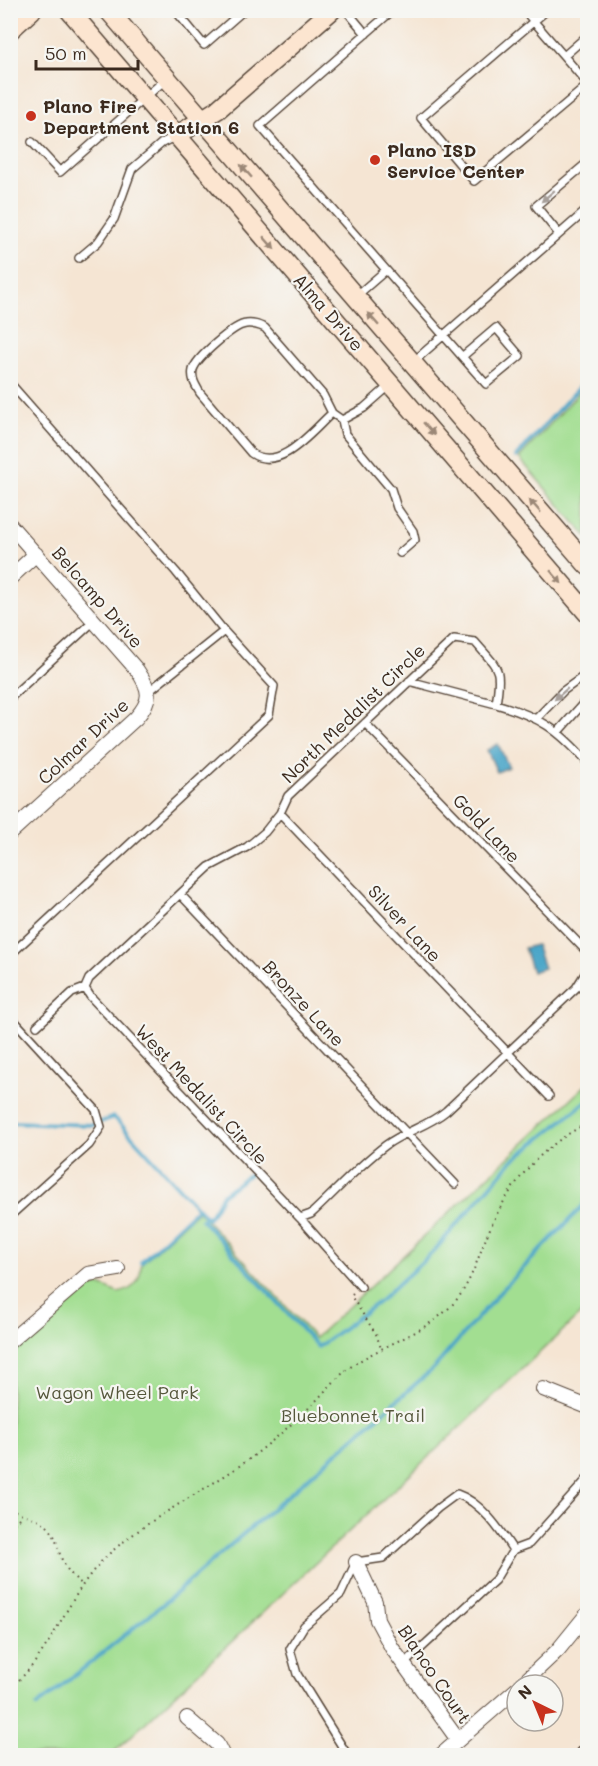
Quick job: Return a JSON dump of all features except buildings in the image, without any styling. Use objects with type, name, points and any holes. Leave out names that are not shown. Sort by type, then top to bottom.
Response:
[{"type":"main road","points":[[10,30],[32,10]]},
{"type":"main road","name":"Alma Drive","points":[[69,10],[588,614]]},
{"type":"main road","name":"Alma Drive","points":[[108,10],[354,298],[588,566]]},
{"type":"main road","points":[[176,136],[222,106],[332,10]]},
{"type":"main road","points":[[391,385],[411,364]]},
{"type":"street","name":"Belcamp Drive","points":[[10,525],[137,670],[147,684],[149,694]]},
{"type":"street","points":[[10,578],[36,554]]},
{"type":"street","name":"Colmar Drive","points":[[10,833],[136,718],[147,705],[149,694]]},
{"type":"street","points":[[10,1341],[88,1274],[118,1269]]},
{"type":"street","points":[[543,1389],[588,1407]]},
{"type":"street","name":"Blanco Court","points":[[356,1562],[375,1602],[377,1620],[404,1664],[458,1740]]},
{"type":"street","points":[[534,1673],[558,1650],[588,1613]]},
{"type":"street","points":[[440,1755],[505,1699]]},
{"type":"street","points":[[187,1718],[217,1744],[223,1755]]},
{"type":"lane","points":[[175,10],[204,45],[244,10]]},
{"type":"lane","points":[[346,10],[366,34]]},
{"type":"lane","points":[[393,10],[260,126],[486,384],[520,356],[496,328],[463,356]]},
{"type":"lane","points":[[524,10],[534,22],[564,56],[588,85],[474,181],[421,118],[534,22],[547,10]]},
{"type":"lane","points":[[564,56],[588,35]]},
{"type":"lane","points":[[32,142],[60,172],[166,79]]},
{"type":"lane","points":[[79,258],[98,242],[114,219],[132,169],[162,143],[176,136]]},
{"type":"lane","points":[[559,234],[536,206],[588,162]]},
{"type":"lane","points":[[411,364],[588,210]]},
{"type":"lane","points":[[354,298],[385,271]]},
{"type":"lane","points":[[332,413],[284,455],[271,460],[259,459],[251,453],[200,393],[194,382],[193,371],[198,360],[236,327],[256,324],[265,328],[323,395],[332,413],[342,420],[345,434],[385,481],[397,508],[414,531],[415,540],[400,553]]},
{"type":"lane","points":[[10,383],[176,572],[224,632],[274,686],[269,715],[10,955]]},
{"type":"lane","points":[[342,420],[364,408],[391,385]]},
{"type":"lane","points":[[10,698],[94,621]]},
{"type":"lane","points":[[149,694],[224,632]]},
{"type":"lane","name":"North Medalist Circle","points":[[37,1026],[72,993],[85,988],[90,979],[209,867],[247,847],[265,832],[280,813],[288,796],[448,642],[464,639],[475,642],[497,667],[501,676],[496,704]]},
{"type":"lane","points":[[537,718],[563,691],[588,673]]},
{"type":"lane","points":[[410,681],[496,704],[537,718],[558,732],[588,763]]},
{"type":"lane","points":[[558,732],[588,698]]},
{"type":"lane","name":"Gold Lane","points":[[365,723],[588,953]]},
{"type":"lane","name":"Silver Lane","points":[[280,813],[549,1096]]},
{"type":"lane","name":"Bronze Lane","points":[[180,894],[455,1184]]},
{"type":"lane","points":[[300,1218],[310,1215],[385,1146],[407,1133],[431,1124],[576,988],[588,969]]},
{"type":"lane","name":"West Medalist Circle","points":[[85,988],[159,1070],[300,1218],[361,1287]]},
{"type":"lane","points":[[10,1016],[96,1110],[100,1127],[89,1144],[10,1216]]},
{"type":"lane","points":[[404,1664],[495,1580],[513,1550],[529,1544],[588,1478]]},
{"type":"lane","points":[[348,1755],[297,1674],[290,1649],[304,1626],[341,1594],[356,1562],[383,1557],[438,1508],[458,1494],[467,1497],[482,1512],[513,1550]]},
{"type":"lane","points":[[576,1755],[588,1745]]},
{"type":"path","points":[[10,1688],[26,1675],[83,1585],[107,1556],[142,1526],[251,1458],[289,1428],[348,1369],[417,1333],[453,1303],[476,1266],[499,1208],[520,1175],[548,1148],[588,1123]]},
{"type":"path","points":[[361,1287],[351,1296],[376,1334],[382,1351]]},
{"type":"path","points":[[10,1507],[21,1516],[38,1519],[47,1525],[53,1533],[68,1572],[83,1585]]},
{"type":"path","points":[[10,1528],[21,1516]]},
{"type":"green space","points":[[587,384],[587,537],[519,458]]},
{"type":"green space","name":"Bluebonnet Trail","points":[[587,1084],[587,1308],[111,1755],[11,1755],[11,1356],[86,1287],[100,1285],[118,1293],[133,1287],[140,1275],[141,1264],[198,1211],[315,1338]]},
{"type":"water","points":[[498,744],[509,767],[497,772],[487,750]]},
{"type":"water","points":[[536,945],[544,968],[532,972],[524,948]]},
{"type":"waterway","points":[[516,457],[588,377]]},
{"type":"waterway","points":[[10,1122],[93,1125],[114,1117],[205,1216],[202,1220],[318,1347],[381,1300],[434,1251],[512,1161],[588,1100]]},
{"type":"waterway","points":[[206,1216],[208,1219],[223,1194],[254,1171]]},
{"type":"waterway","points":[[37,1706],[163,1604],[434,1368],[501,1291],[583,1206],[588,1194]]},
{"type":"waterway","points":[[141,1262],[198,1208]]},
{"type":"place","name":"Plano Fire Department Station 6","points":[[31,116]]},
{"type":"place","name":"Plano ISD Service Center","points":[[375,160]]},
{"type":"park label","name":"Wagon Wheel Park","points":[[117,1392]]}]
